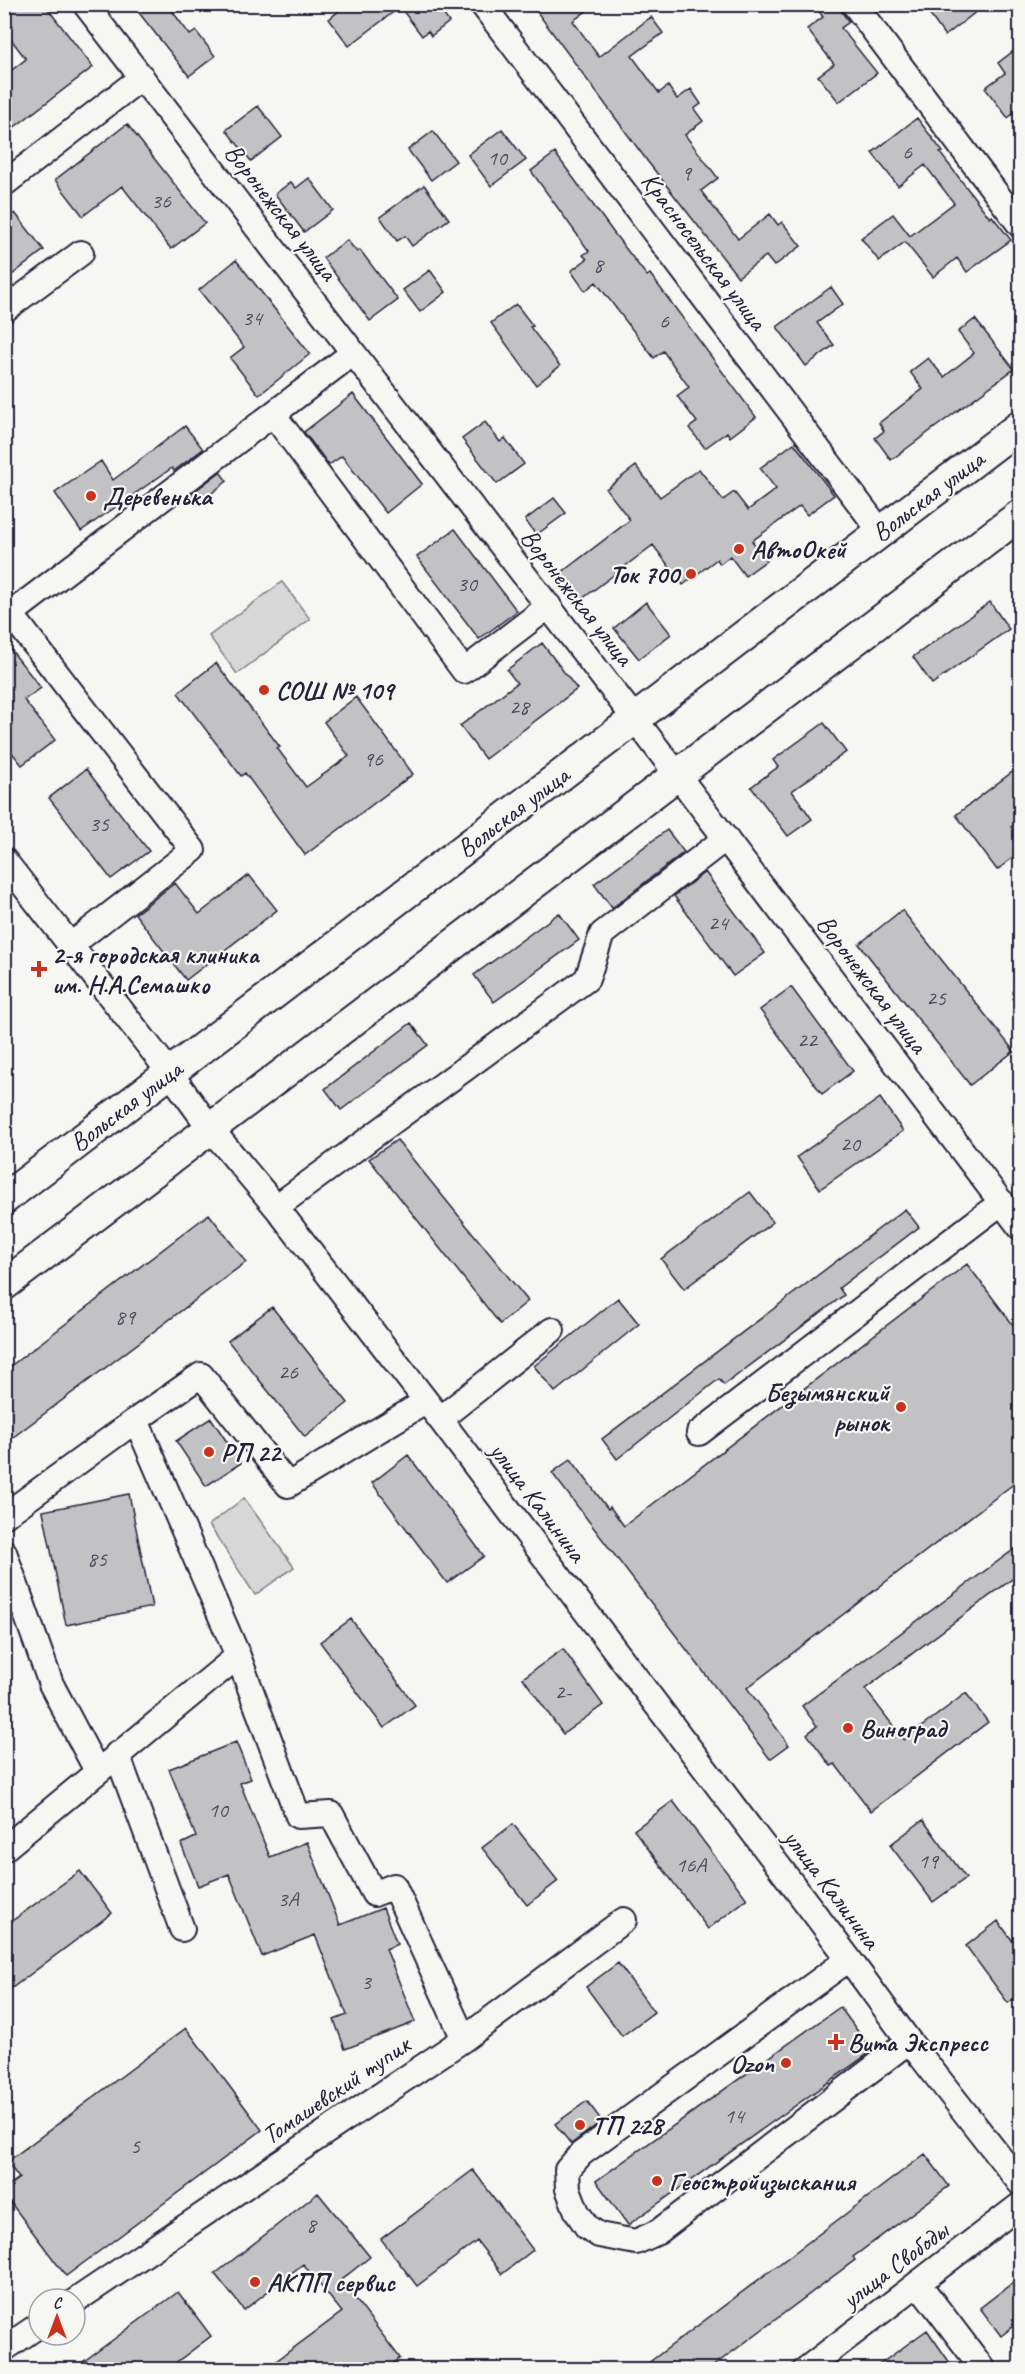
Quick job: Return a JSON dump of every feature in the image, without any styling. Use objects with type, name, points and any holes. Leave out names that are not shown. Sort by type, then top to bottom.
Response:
[{"type":"main road","name":"Вольская улица","points":[[4,1198],[1020,426]]},
{"type":"main road","points":[[4,1285],[1020,515]]},
{"type":"street","name":"Воронежская улица","points":[[85,4],[549,606],[1020,1227]]},
{"type":"street","name":"Красносельская улица","points":[[482,4],[881,532]]},
{"type":"street","points":[[854,4],[1020,225]]},
{"type":"street","points":[[8,175],[142,77]]},
{"type":"street","points":[[4,310],[81,253]]},
{"type":"street","points":[[71,945],[193,850],[7,612],[353,353]]},
{"type":"street","points":[[273,414],[464,671],[549,606]]},
{"type":"street","points":[[276,1208],[587,979],[602,934],[726,838]]},
{"type":"street","name":"улица Калинина","points":[[4,860],[432,1411],[909,2041],[1020,2183]]},
{"type":"street","points":[[699,1433],[1002,1202]]},
{"type":"street","points":[[4,1516],[201,1375],[288,1485],[432,1411],[552,1330]]},
{"type":"street","points":[[136,1420],[238,1656],[298,1816],[331,1814],[374,1894],[394,1886],[464,2039]]},
{"type":"street","points":[[4,1552],[51,1684],[98,1771]]},
{"type":"street","points":[[4,1849],[238,1656]]},
{"type":"street","points":[[117,1754],[182,1929]]},
{"type":"street","name":"Томашевский тупик","points":[[87,2293],[464,2039],[624,1920]]},
{"type":"street","points":[[849,1959],[581,2154],[567,2170],[568,2189],[577,2212],[587,2227],[599,2235],[636,2242],[658,2232],[909,2041]]},
{"type":"street","name":"улица Свободы","points":[[804,2370],[1020,2205]]},
{"type":"street","points":[[918,2283],[984,2370]]},
{"type":"street","points":[[4,2349],[27,2333]]},
{"type":"shaded area","points":[[282,582],[310,619],[237,674],[209,636]]},
{"type":"shaded area","points":[[244,1498],[294,1567],[255,1595],[209,1525]]},
{"type":"building","points":[[4,4],[44,4],[93,67],[4,135],[4,76],[26,59],[4,30]]},
{"type":"building","points":[[132,4],[167,4],[190,35],[196,31],[215,56],[189,76]]},
{"type":"building","points":[[348,4],[436,4],[449,22],[431,36],[428,31],[422,36],[400,7],[349,46],[329,19]]},
{"type":"building","points":[[547,4],[596,4],[573,21],[599,57],[651,17],[663,33],[632,56],[659,93],[668,86],[677,99],[691,89],[701,104],[694,109],[703,121],[685,135],[718,178],[701,191],[738,239],[770,214],[778,225],[782,222],[801,246],[774,266],[766,256],[738,277],[648,162],[537,12]]},
{"type":"building","points":[[814,4],[836,4],[849,22],[841,28],[877,73],[839,102],[818,76],[834,64],[807,29],[823,17]]},
{"type":"building","points":[[922,4],[986,4],[945,36]]},
{"type":"building","points":[[1020,46],[1020,108],[1008,118],[985,88],[1005,73],[998,63]]},
{"type":"building","points":[[258,106],[282,137],[251,161],[226,130]]},
{"type":"building","points":[[917,118],[943,152],[940,153],[990,218],[992,216],[1011,240],[967,272],[957,258],[933,277],[905,242],[879,261],[861,238],[893,214],[910,236],[954,203],[925,165],[898,186],[872,153]]},
{"type":"building","points":[[127,124],[205,223],[171,249],[122,186],[83,216],[55,180]]},
{"type":"building","points":[[502,129],[526,160],[491,186],[468,155]]},
{"type":"building","points":[[433,131],[456,161],[431,180],[408,150]]},
{"type":"building","points":[[555,153],[647,276],[650,274],[756,417],[730,437],[727,432],[705,448],[689,428],[697,422],[677,396],[689,387],[663,351],[654,358],[596,282],[585,291],[571,271],[587,259],[583,255],[589,251],[531,171]]},
{"type":"building","points":[[309,178],[333,210],[304,232],[275,194],[291,182],[296,188]]},
{"type":"building","points":[[424,185],[449,219],[412,246],[405,236],[397,241],[380,217]]},
{"type":"building","points":[[15,213],[44,250],[4,281],[4,221]]},
{"type":"building","points":[[347,240],[357,252],[360,250],[398,300],[370,321],[323,258]]},
{"type":"building","points":[[236,260],[310,354],[259,395],[230,358],[244,347],[199,290]]},
{"type":"building","points":[[430,270],[446,292],[420,312],[403,290]]},
{"type":"building","points":[[831,287],[843,304],[817,323],[834,345],[806,366],[777,327]]},
{"type":"building","points":[[516,304],[533,326],[530,327],[560,366],[536,385],[491,323]]},
{"type":"building","points":[[975,319],[1014,369],[891,460],[875,438],[884,431],[879,423],[923,389],[910,372],[928,358],[944,377],[974,353],[958,332]]},
{"type":"building","points":[[353,394],[422,484],[386,513],[342,456],[329,465],[304,432]]},
{"type":"building","points":[[485,422],[500,442],[505,438],[524,464],[497,484],[462,439]]},
{"type":"building","points":[[185,426],[203,449],[174,471],[172,468],[81,531],[55,493],[101,461],[113,480]]},
{"type":"building","points":[[794,443],[834,495],[807,515],[800,506],[752,541],[767,560],[745,576],[730,556],[720,564],[717,559],[683,585],[653,545],[582,599],[561,573],[630,520],[606,489],[636,466],[660,497],[699,469],[723,500],[734,492],[748,510],[776,489],[760,468]]},
{"type":"building","points":[[220,472],[227,481],[198,504],[191,494]]},
{"type":"building","points":[[554,498],[566,513],[536,535],[525,520]]},
{"type":"building","points":[[455,529],[517,611],[479,639],[417,557]]},
{"type":"building","points":[[646,602],[671,634],[639,659],[614,628]]},
{"type":"building","points":[[990,602],[1009,629],[932,684],[913,657]]},
{"type":"building","points":[[4,641],[41,688],[24,700],[55,740],[22,765],[4,743]]},
{"type":"building","points":[[542,643],[577,689],[485,759],[460,726],[517,683],[507,670]]},
{"type":"building","points":[[216,663],[280,747],[277,748],[306,787],[349,756],[324,722],[356,697],[413,774],[305,855],[245,773],[241,776],[178,693]]},
{"type":"building","points":[[824,723],[846,752],[792,791],[812,819],[788,836],[751,787],[778,767],[773,760]]},
{"type":"building","points":[[1020,766],[1020,820],[1011,827],[1020,840],[1020,852],[997,870],[956,815]]},
{"type":"building","points":[[86,769],[149,851],[111,879],[49,798]]},
{"type":"building","points":[[667,830],[684,852],[612,908],[594,884]]},
{"type":"building","points":[[705,872],[765,953],[733,976],[674,896]]},
{"type":"building","points":[[249,875],[277,910],[186,980],[135,914],[175,883],[199,914]]},
{"type":"building","points":[[902,910],[1014,1051],[970,1085],[859,944]]},
{"type":"building","points":[[559,913],[579,940],[494,1002],[474,975]]},
{"type":"building","points":[[791,987],[853,1071],[822,1094],[760,1010]]},
{"type":"building","points":[[411,1023],[428,1045],[341,1110],[325,1089]]},
{"type":"building","points":[[880,1098],[903,1131],[820,1189],[797,1157]]},
{"type":"building","points":[[397,1140],[528,1301],[500,1324],[369,1159]]},
{"type":"building","points":[[750,1192],[773,1222],[684,1289],[661,1259]]},
{"type":"building","points":[[905,1209],[919,1227],[839,1288],[844,1295],[724,1385],[719,1379],[617,1459],[602,1439]]},
{"type":"building","points":[[209,1214],[246,1262],[4,1444],[4,1371]]},
{"type":"building","name":"Безымянский рынок","points":[[967,1264],[1020,1334],[1020,1479],[747,1688],[789,1745],[770,1759],[552,1473],[571,1459],[608,1509],[610,1507],[624,1526]]},
{"type":"building","points":[[618,1298],[639,1324],[555,1392],[534,1366]]},
{"type":"building","points":[[272,1307],[348,1403],[305,1437],[228,1341]]},
{"type":"building","name":"РП 22","points":[[211,1418],[241,1463],[206,1486],[176,1441]]},
{"type":"building","points":[[408,1455],[484,1556],[447,1583],[372,1483]]},
{"type":"building","points":[[129,1494],[152,1607],[66,1625],[43,1511]]},
{"type":"building","points":[[1020,1545],[1020,1573],[865,1689],[904,1740],[966,1693],[988,1722],[871,1811],[835,1764],[831,1766],[807,1734],[817,1726],[802,1706]]},
{"type":"building","points":[[351,1619],[415,1705],[384,1728],[320,1642]]},
{"type":"building","points":[[563,1649],[603,1705],[563,1734],[523,1678]]},
{"type":"building","points":[[236,1742],[251,1779],[240,1783],[270,1857],[307,1842],[340,1925],[383,1908],[397,1944],[386,1949],[415,2022],[345,2049],[334,2020],[347,2015],[315,1935],[262,1956],[229,1874],[198,1886],[181,1844],[196,1837],[169,1769]]},
{"type":"building","points":[[673,1801],[747,1899],[708,1929],[634,1830]]},
{"type":"building","points":[[923,1820],[966,1878],[933,1902],[890,1845]]},
{"type":"building","points":[[513,1824],[558,1881],[527,1905],[482,1848]]},
{"type":"building","points":[[80,1871],[112,1913],[4,1994],[4,1927]]},
{"type":"building","points":[[998,1921],[1020,1951],[1020,1994],[1008,2003],[966,1946]]},
{"type":"building","points":[[618,1963],[654,2012],[622,2036],[586,1987]]},
{"type":"building","points":[[840,2007],[872,2051],[628,2225],[596,2181]]},
{"type":"building","points":[[186,2028],[262,2130],[66,2276],[4,2194],[4,2189],[19,2178],[7,2162]]},
{"type":"building","name":"ТП 228","points":[[587,2101],[602,2121],[571,2144],[555,2124]]},
{"type":"building","points":[[925,2154],[949,2186],[853,2257],[855,2260],[708,2370],[639,2370]]},
{"type":"building","points":[[473,2170],[533,2250],[502,2274],[477,2241],[417,2286],[381,2239]]},
{"type":"building","points":[[318,2193],[370,2257],[341,2280],[400,2358],[385,2370],[264,2370],[342,2312],[303,2264],[244,2310],[215,2274]]},
{"type":"building","points":[[1020,2277],[1020,2321],[1001,2336],[980,2308]]},
{"type":"building","points":[[178,2292],[211,2336],[166,2370],[72,2370]]},
{"type":"building","points":[[927,2330],[955,2370],[872,2370]]},
{"type":"place","name":"Деревенька","points":[[91,496]]},
{"type":"place","name":"АвтоОкей","points":[[739,549]]},
{"type":"place","name":"Ток 700","points":[[691,574]]},
{"type":"place","name":"СОШ № 109","points":[[264,690]]},
{"type":"place","name":"2-я городская клиника им. Н.А.Семашко","points":[[39,969]]},
{"type":"place","name":"Безымянский рынок","points":[[901,1407]]},
{"type":"place","name":"РП 22","points":[[209,1452]]},
{"type":"place","name":"Виноград","points":[[848,1728]]},
{"type":"place","name":"Вита Экспресс","points":[[836,2042]]},
{"type":"place","name":"Ozon","points":[[786,2063]]},
{"type":"place","name":"ТП 228","points":[[580,2125]]},
{"type":"place","name":"Геостройизыскания","points":[[657,2181]]},
{"type":"place","name":"АКПП сервис","points":[[255,2282]]}]
